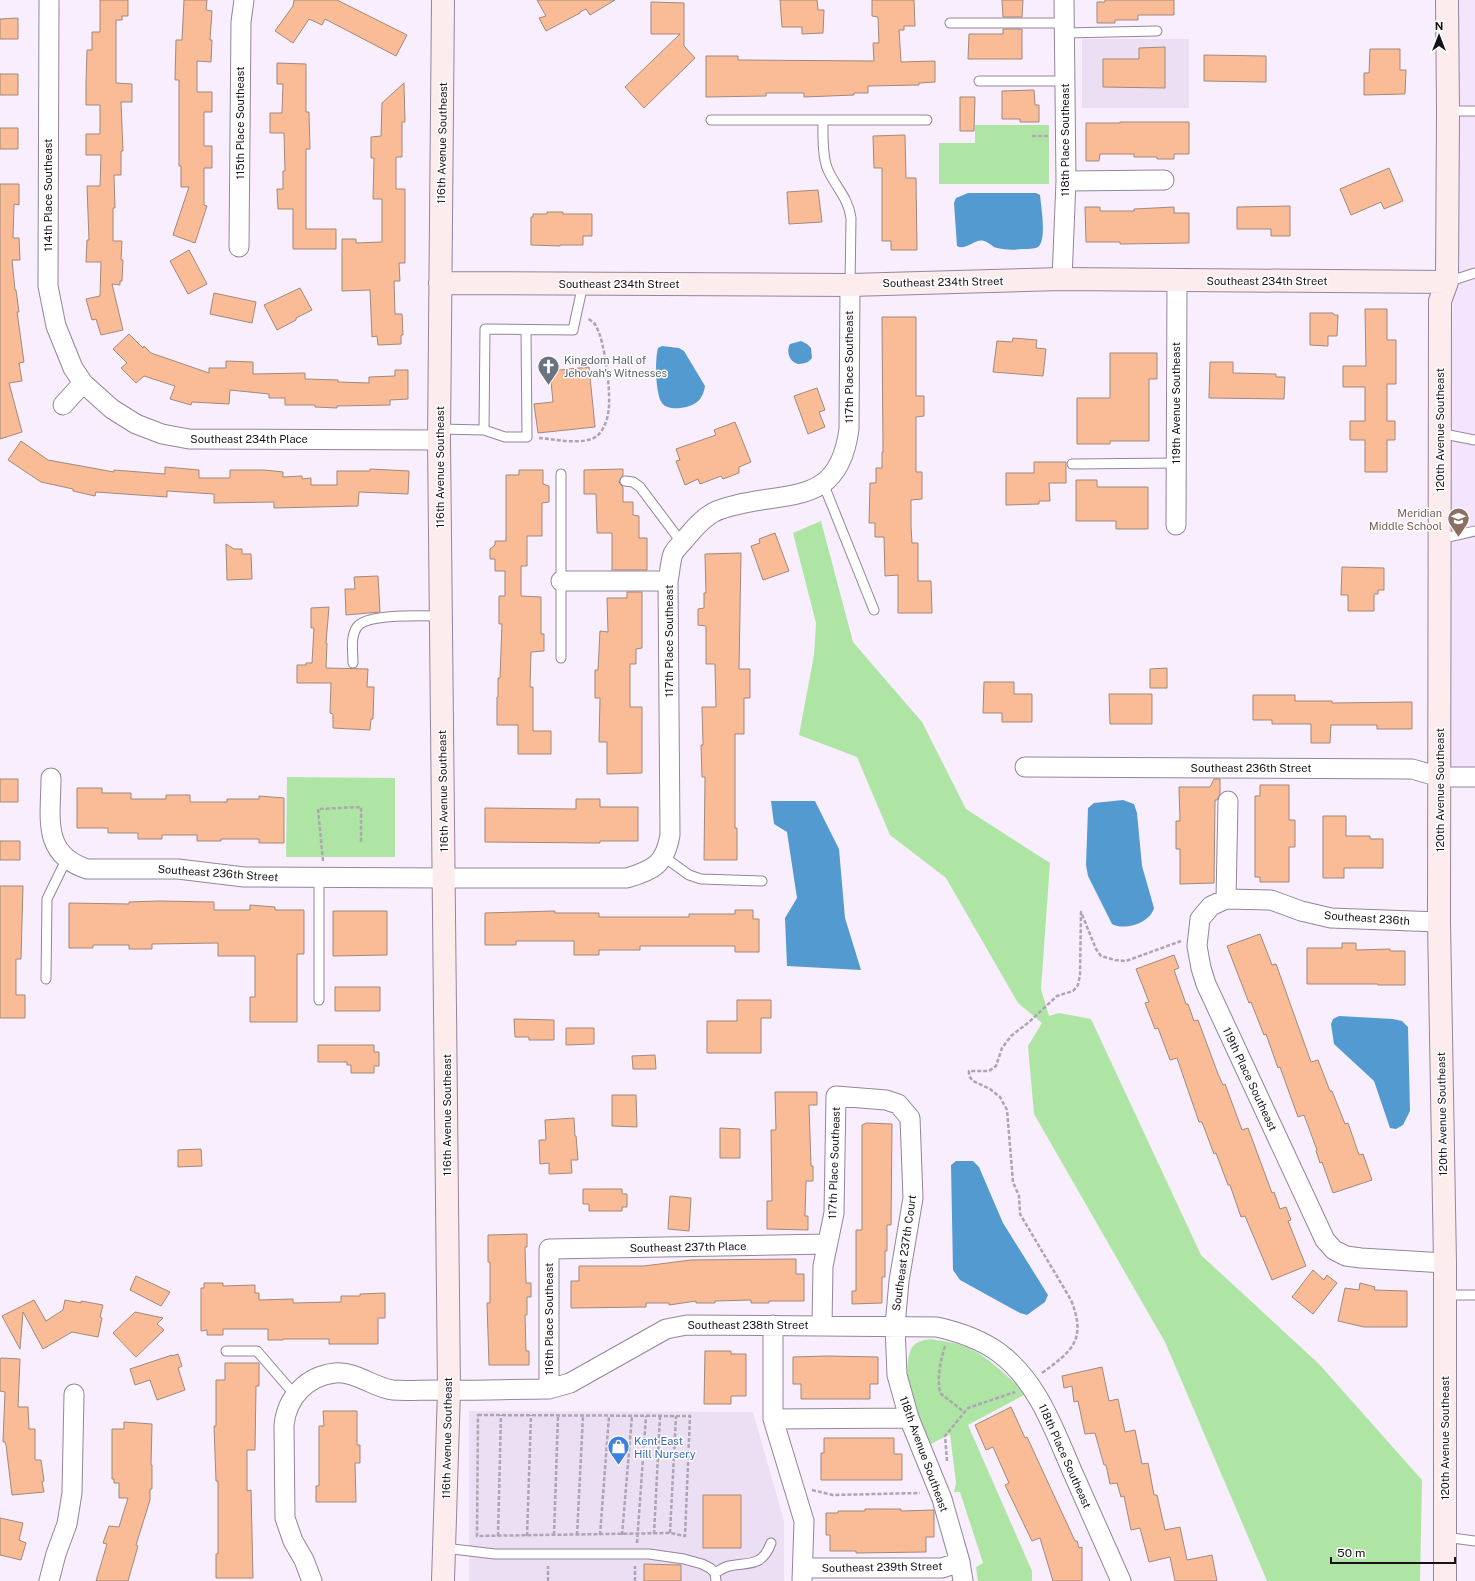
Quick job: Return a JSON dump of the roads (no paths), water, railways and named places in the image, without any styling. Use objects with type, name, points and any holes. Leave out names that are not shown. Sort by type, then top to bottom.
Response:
[{"type":"street","name":"114th Place Southeast","points":[[49,0],[48,286],[56,326],[73,368],[83,383]]},
{"type":"street","name":"115th Place Southeast","points":[[239,247],[241,22],[244,0]]},
{"type":"street","name":"116th Avenue Southeast","points":[[443,0],[439,434],[449,1390],[443,1581]]},
{"type":"street","name":"118th Place Southeast","points":[[1062,279],[1066,181],[1064,0]]},
{"type":"street","name":"120th Avenue Southeast","points":[[1445,1581],[1445,1263],[1439,922],[1439,433],[1440,300],[1447,282],[1447,0]]},
{"type":"street","points":[[1066,181],[1164,180]]},
{"type":"street","name":"Southeast 234th Street","points":[[440,283],[850,285],[1062,279],[1447,282]]},
{"type":"street","name":"119th Avenue Southeast","points":[[1176,525],[1177,281]]},
{"type":"street","name":"117th Place Southeast","points":[[664,857],[668,848],[670,836],[668,581],[673,554],[695,527],[708,515],[727,507],[744,503],[795,496],[810,492],[823,483],[833,472],[846,448],[849,429],[850,285]]},
{"type":"street","points":[[63,405],[83,383]]},
{"type":"street","name":"Southeast 234th Place","points":[[83,383],[112,409],[136,424],[162,434],[189,439],[439,434]]},
{"type":"street","points":[[561,581],[668,581]]},
{"type":"street","name":"Southeast 236th Street","points":[[1025,768],[1412,769],[1440,777],[1475,777]]},
{"type":"street","points":[[51,778],[51,833],[57,849],[67,858]]},
{"type":"street","points":[[1226,899],[1228,801]]},
{"type":"street","points":[[444,878],[627,878],[647,872],[664,857]]},
{"type":"street","name":"Southeast 236th Street","points":[[67,858],[76,865],[87,868],[178,868],[244,877],[444,878]]},
{"type":"street","name":"Southeast 236th","points":[[1226,899],[1271,900],[1301,911],[1331,918],[1439,922]]},
{"type":"street","name":"119th Place Southeast","points":[[1226,899],[1211,906],[1200,920],[1197,946],[1201,968],[1206,984],[1325,1240],[1334,1250],[1346,1256],[1445,1263]]},
{"type":"street","name":"117th Place Southeast","points":[[822,1325],[823,1266],[834,1213],[836,1096]]},
{"type":"street","name":"Southeast 237th Court","points":[[836,1096],[886,1100],[898,1104],[910,1118],[914,1198],[899,1281],[895,1326]]},
{"type":"street","name":"Southeast 237th Place","points":[[549,1249],[828,1244]]},
{"type":"street","name":"116th Place Southeast","points":[[548,1389],[549,1249]]},
{"type":"street","name":"Southeast 238th Street","points":[[295,1395],[305,1385],[319,1377],[336,1373],[355,1376],[391,1390],[548,1389],[570,1383],[666,1329],[687,1325],[895,1326]]},
{"type":"street","points":[[772,1325],[773,1420],[804,1521],[802,1575]]},
{"type":"street","name":"118th Place Southeast","points":[[895,1326],[937,1327],[950,1330],[982,1342],[1000,1353],[1014,1366],[1041,1403],[1121,1581]]},
{"type":"street","name":"118th Avenue Southeast","points":[[895,1326],[897,1375],[909,1418],[942,1499],[960,1562],[963,1581]]},
{"type":"street","points":[[49,1581],[56,1554],[67,1524],[72,1493],[74,1394]]},
{"type":"street","points":[[295,1395],[290,1401],[285,1414],[284,1425],[285,1518],[293,1541],[304,1560],[312,1581]]},
{"type":"street","points":[[773,1420],[909,1418]]},
{"type":"street","name":"Southeast 239th Street","points":[[802,1575],[942,1568],[960,1562]]},
{"type":"lane","points":[[950,23],[1156,31]]},
{"type":"lane","points":[[978,81],[1065,81]]},
{"type":"lane","points":[[1448,111],[1475,111]]},
{"type":"lane","points":[[711,120],[927,120]]},
{"type":"lane","points":[[823,120],[825,160],[828,170],[844,196],[851,213],[850,285]]},
{"type":"lane","points":[[1447,282],[1475,274]]},
{"type":"lane","points":[[484,430],[485,329],[573,330],[584,284]]},
{"type":"lane","points":[[439,434],[484,430],[505,437],[527,437],[526,330]]},
{"type":"lane","points":[[1439,433],[1475,440]]},
{"type":"lane","points":[[1072,464],[1176,463]]},
{"type":"lane","points":[[561,474],[561,658]]},
{"type":"lane","points":[[625,481],[633,482],[640,488],[682,543]]},
{"type":"lane","points":[[823,483],[874,610]]},
{"type":"lane","points":[[1440,539],[1475,531]]},
{"type":"lane","points":[[353,663],[353,635],[358,625],[365,620],[384,617],[441,616]]},
{"type":"lane","points":[[664,857],[689,875],[700,879],[762,881]]},
{"type":"lane","points":[[46,979],[47,899],[67,858]]},
{"type":"lane","points":[[318,1000],[322,877]]},
{"type":"lane","points":[[1445,1295],[1475,1295]]},
{"type":"lane","points":[[226,1351],[257,1352],[295,1395]]},
{"type":"lane","points":[[1445,1537],[1475,1541]]},
{"type":"lane","points":[[444,1548],[495,1554],[649,1554],[684,1559],[702,1564],[710,1568],[715,1577],[727,1566],[750,1565],[757,1562],[768,1551],[771,1543]]},
{"type":"water","points":[[968,193],[1036,193],[1040,195],[1043,230],[1041,243],[1035,248],[1013,250],[995,247],[981,241],[977,241],[964,247],[957,246],[954,203],[956,198]]},
{"type":"water","points":[[801,341],[811,348],[812,358],[808,362],[798,364],[790,359],[788,350],[790,344]]},
{"type":"water","points":[[662,346],[679,348],[684,351],[705,386],[701,397],[694,404],[674,408],[665,406],[662,403],[658,392],[656,367],[658,348]]},
{"type":"water","points":[[1123,800],[1134,804],[1137,813],[1142,866],[1154,908],[1148,918],[1142,922],[1123,927],[1112,924],[1088,876],[1086,865],[1088,808],[1094,803]]},
{"type":"water","points":[[771,801],[815,801],[839,849],[845,918],[861,970],[787,966],[785,918],[797,898],[787,832],[774,824]]},
{"type":"water","points":[[1339,1016],[1393,1019],[1402,1021],[1408,1027],[1410,1111],[1403,1125],[1396,1129],[1390,1128],[1374,1081],[1334,1044],[1331,1024],[1333,1019]]},
{"type":"water","points":[[956,1161],[973,1161],[979,1167],[1003,1223],[1048,1295],[1045,1302],[1027,1315],[1020,1313],[960,1280],[953,1270],[951,1165]]},
{"type":"place","name":"Kingdom Hall of Jehovah's Witnesses","points":[[548,386]]},
{"type":"place","name":"Meridian Middle School","points":[[1458,538]]},
{"type":"place","name":"Kent East Hill Nursery","points":[[619,1466]]}]
